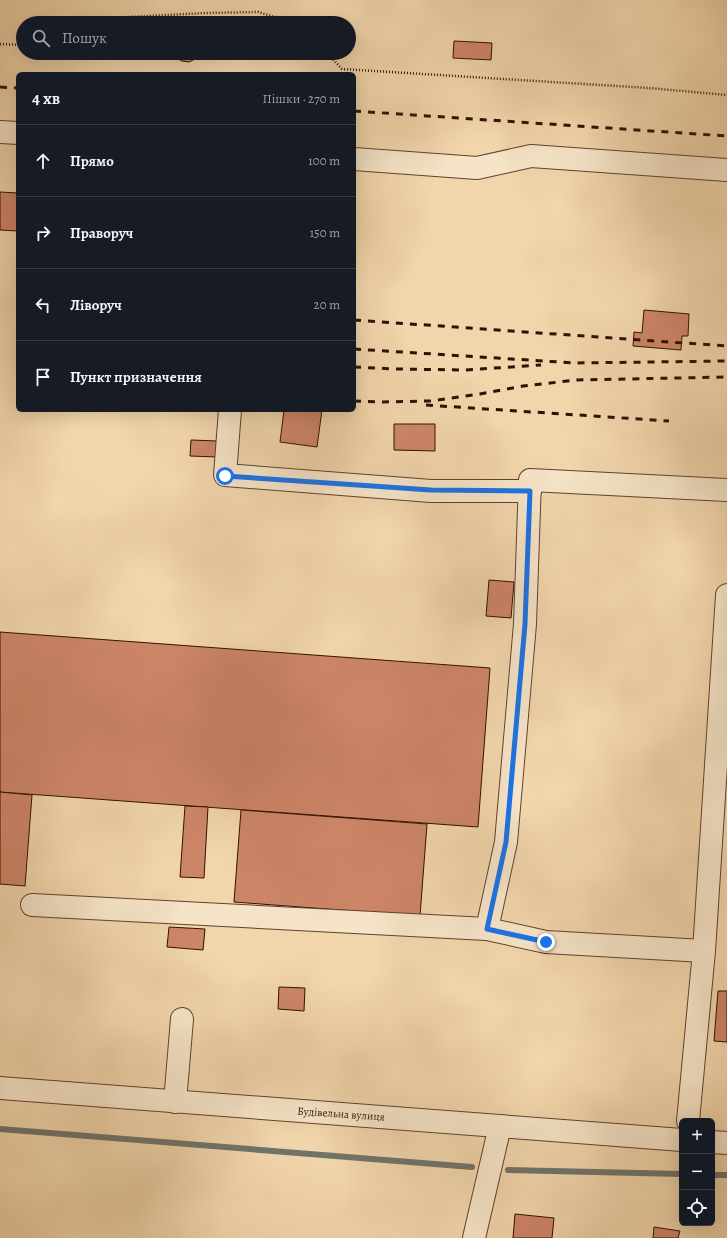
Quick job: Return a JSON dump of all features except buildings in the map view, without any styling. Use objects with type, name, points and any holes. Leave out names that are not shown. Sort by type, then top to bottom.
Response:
[{"type":"street","points":[[0,132],[16,133]]},
{"type":"street","points":[[356,158],[477,168],[531,156],[727,170]]},
{"type":"street","points":[[230,412],[225,476],[431,490],[530,491]]},
{"type":"street","points":[[487,929],[506,842],[525,624],[530,480],[727,490]]},
{"type":"street","points":[[688,1118],[723,733],[727,595]]},
{"type":"street","points":[[32,905],[487,929],[546,942],[704,951]]},
{"type":"street","points":[[175,1102],[182,1019]]},
{"type":"street","name":"Будівельна вулиця","points":[[0,1088],[679,1140]]},
{"type":"street","points":[[474,1238],[500,1126]]},
{"type":"street","points":[[715,1142],[727,1143]]},
{"type":"path","points":[[148,16],[258,12],[271,16]]},
{"type":"path","points":[[0,44],[16,45]]},
{"type":"path","points":[[334,60],[342,69],[649,88],[727,95]]},
{"type":"waterway","points":[[0,1129],[472,1167]]},
{"type":"waterway","points":[[508,1170],[679,1174]]},
{"type":"waterway","points":[[715,1175],[727,1175]]},
{"type":"railway","points":[[0,87],[16,88]]},
{"type":"railway","points":[[356,111],[727,136]]},
{"type":"railway","points":[[356,320],[727,346]]},
{"type":"railway","points":[[356,349],[575,363],[727,361]]},
{"type":"railway","points":[[356,367],[465,370],[541,365]]},
{"type":"railway","points":[[356,401],[430,401],[523,386],[577,380],[727,377]]},
{"type":"railway","points":[[426,405],[669,421]]},
{"type":"route","points":[[225,476],[431,490],[530,491],[525,624],[506,842],[487,929],[546,942]]}]
